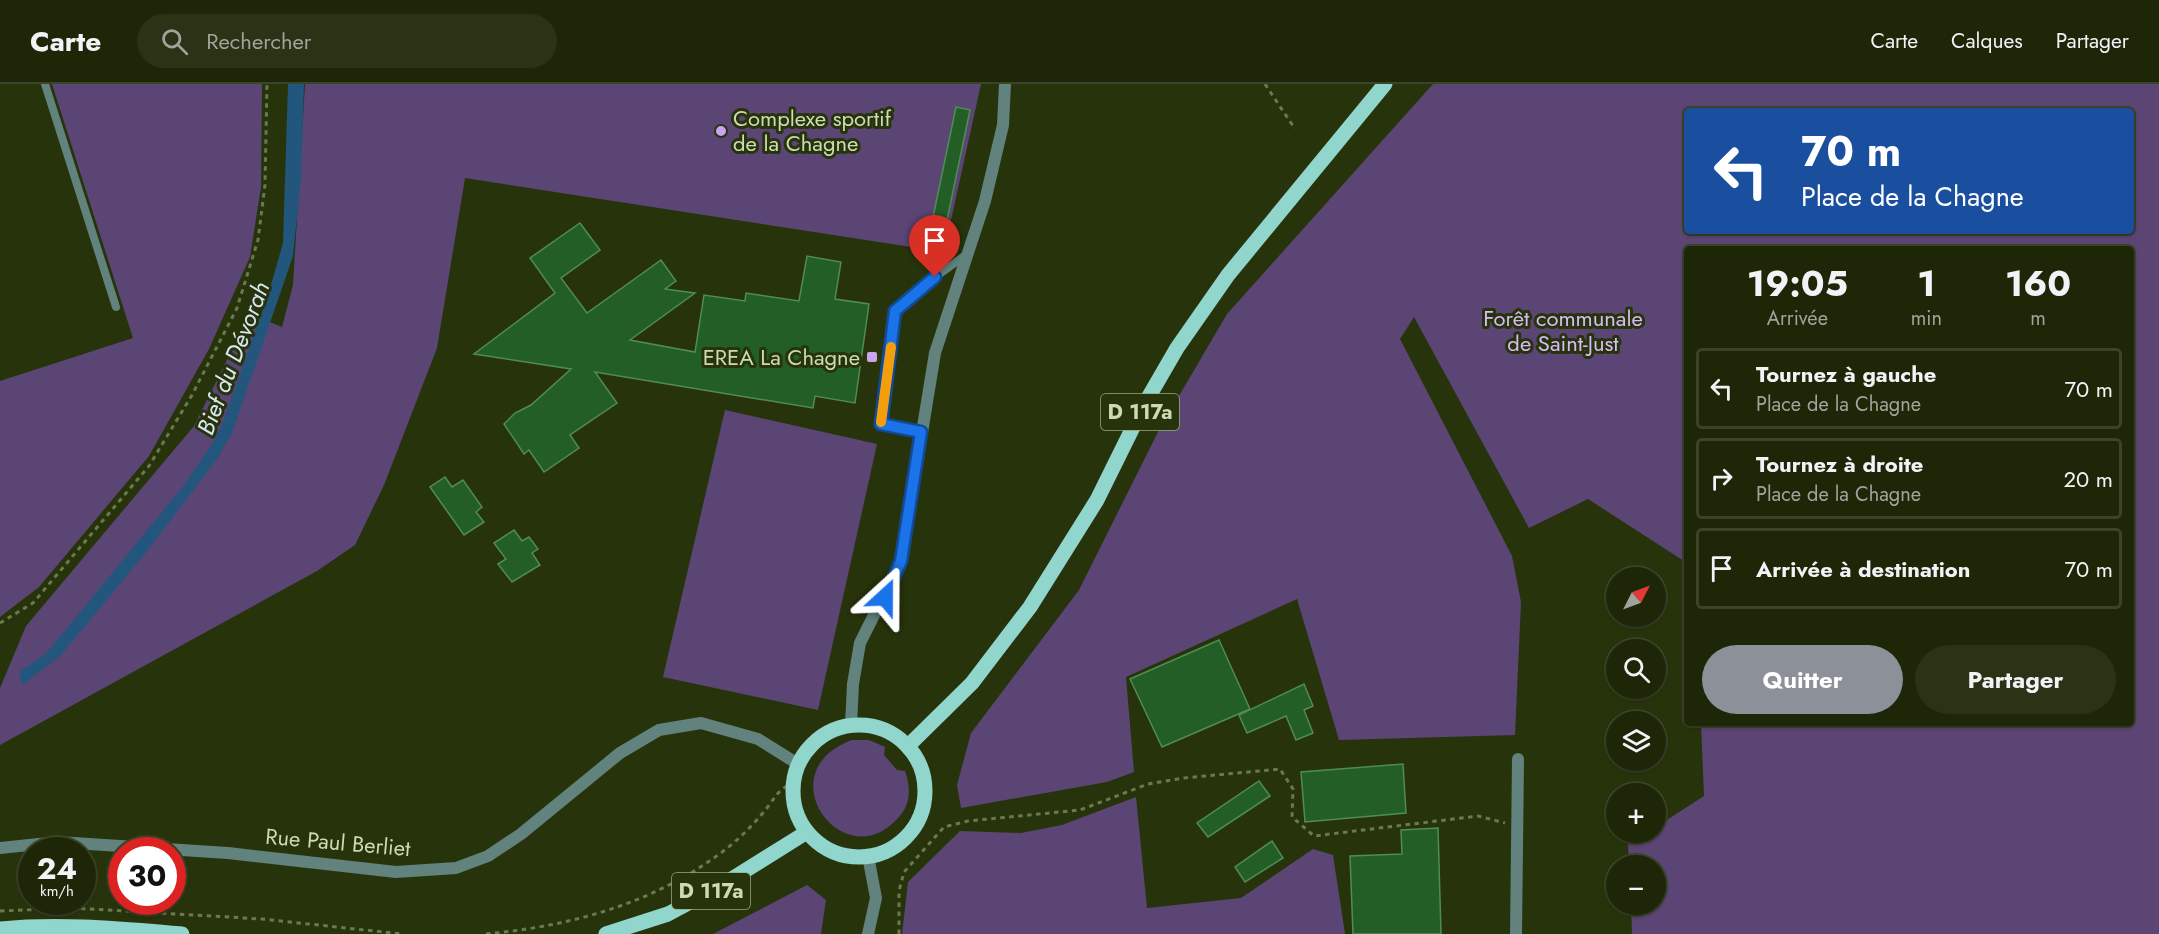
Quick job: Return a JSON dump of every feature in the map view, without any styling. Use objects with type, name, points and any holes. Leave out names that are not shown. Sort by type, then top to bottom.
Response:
[{"type":"main road","name":"D 117a","points":[[908,746],[972,683],[1030,607],[1096,500],[1144,405],[1177,348],[1228,275],[1385,84]]},
{"type":"main road","points":[[851,725],[882,729],[908,746],[923,774],[926,790],[918,821],[897,845],[868,856],[851,856],[834,852],[819,844],[807,832],[798,817],[794,801],[794,782],[798,764],[811,745],[829,732],[851,725]]},
{"type":"main road","name":"D 117a","points":[[606,934],[668,914],[722,885],[807,832]]},
{"type":"main road","points":[[0,929],[34,926],[100,927],[182,934]]},
{"type":"street","points":[[851,725],[853,684],[860,643],[901,561],[935,353],[985,201],[1003,125],[1005,84]]},
{"type":"street","name":"Rue Paul Berliet","points":[[0,848],[69,842],[228,853],[396,872],[456,868],[488,856],[520,834],[620,753],[659,730],[701,723],[758,739],[798,764]]},
{"type":"street","points":[[1516,934],[1518,759]]},
{"type":"street","points":[[868,856],[876,898],[868,934]]},
{"type":"lane","points":[[45,84],[116,307]]},
{"type":"lane","points":[[921,432],[881,424],[895,311],[919,288],[968,254]]},
{"type":"path","points":[[0,623],[33,603],[149,466],[192,396],[237,308],[258,240],[265,185],[267,84]]},
{"type":"path","points":[[1265,84],[1295,129]]},
{"type":"path","points":[[898,934],[899,891],[904,872],[944,827],[968,821],[1080,810],[1148,784],[1184,778],[1280,769],[1293,789],[1292,817],[1314,836],[1478,816],[1516,826]]},
{"type":"path","points":[[486,934],[583,919],[619,908],[661,889],[726,849],[762,814],[778,791],[794,782]]},
{"type":"path","points":[[0,911],[72,908],[262,920],[402,934]]},
{"type":"green space","points":[[52,84],[262,84],[261,187],[250,257],[209,349],[149,456],[39,587],[0,617],[0,381],[133,338]]},
{"type":"green space","points":[[305,84],[981,84],[944,252],[465,178],[437,348],[384,485],[355,545],[317,571],[0,745],[0,688],[26,626],[194,426],[250,314],[282,327],[293,285]]},
{"type":"green space","name":"Forêt communale de Saint-Just","points":[[1433,84],[2159,84],[2159,934],[1632,934],[1631,915],[1666,915],[1666,855],[1629,855],[1628,844],[1666,843],[1666,821],[1704,796],[1701,726],[2134,726],[2134,246],[1684,246],[1684,561],[1588,499],[1529,528],[1414,317],[1400,339],[1512,556],[1521,602],[1515,735],[1339,740],[1297,599],[1126,677],[1134,772],[1107,782],[961,808],[957,785],[971,733],[1079,590],[1159,430],[1227,314]]},
{"type":"green space","points":[[725,410],[877,444],[818,710],[663,677]]},
{"type":"green space","points":[[852,740],[869,740],[885,747],[884,755],[897,770],[905,771],[907,777],[908,802],[898,818],[877,833],[856,836],[837,829],[822,814],[814,795],[815,774],[827,755]]},
{"type":"green space","points":[[1136,797],[1147,908],[1241,898],[1313,849],[1333,855],[1345,934],[902,934],[908,882],[960,831],[1021,833],[1062,825]]},
{"type":"green space","points":[[807,885],[826,900],[821,934],[713,934]]},
{"type":"water","points":[[288,84],[304,84],[301,178],[293,256],[232,433],[217,459],[144,555],[60,656],[22,685],[19,672],[44,655],[55,643],[184,485],[212,444],[223,422],[269,292],[283,243]]},
{"type":"building","points":[[956,107],[970,110],[941,249],[927,246]]},
{"type":"building","points":[[580,223],[600,250],[561,278],[587,313],[661,260],[676,281],[665,289],[695,293],[630,340],[695,352],[704,295],[745,301],[746,293],[799,301],[807,256],[841,262],[835,299],[869,304],[855,403],[815,396],[813,408],[595,372],[617,403],[570,435],[579,448],[544,472],[529,450],[524,454],[504,424],[515,413],[531,405],[571,369],[474,354],[555,293],[530,258]]},
{"type":"building","points":[[445,477],[452,487],[463,480],[482,507],[476,512],[484,522],[464,535],[430,487]]},
{"type":"building","points":[[514,530],[522,541],[529,537],[538,549],[532,553],[540,565],[512,582],[498,564],[506,559],[494,543]]},
{"type":"building","points":[[1219,640],[1250,709],[1162,747],[1130,679]]},
{"type":"building","points":[[1304,684],[1313,706],[1304,710],[1313,733],[1296,740],[1286,716],[1247,733],[1239,715]]},
{"type":"building","points":[[1403,764],[1406,813],[1305,822],[1301,772]]},
{"type":"building","points":[[1259,781],[1270,796],[1208,837],[1197,823]]},
{"type":"building","points":[[1438,828],[1441,934],[1353,934],[1350,856],[1402,854],[1401,830]]},
{"type":"building","points":[[1272,841],[1283,858],[1245,882],[1235,867]]},
{"type":"slow traffic","points":[[881,422],[891,347]]},
{"type":"place","name":"Complexe sportif de la Chagne","points":[[721,131]]},
{"type":"place","name":"EREA La Chagne","points":[[872,357]]},
{"type":"route","points":[[885,597],[901,561],[921,432],[881,424],[895,311],[919,288],[935,277]]},
{"type":"water label","name":"Bief du Dévorah","points":[[233,358]]}]
